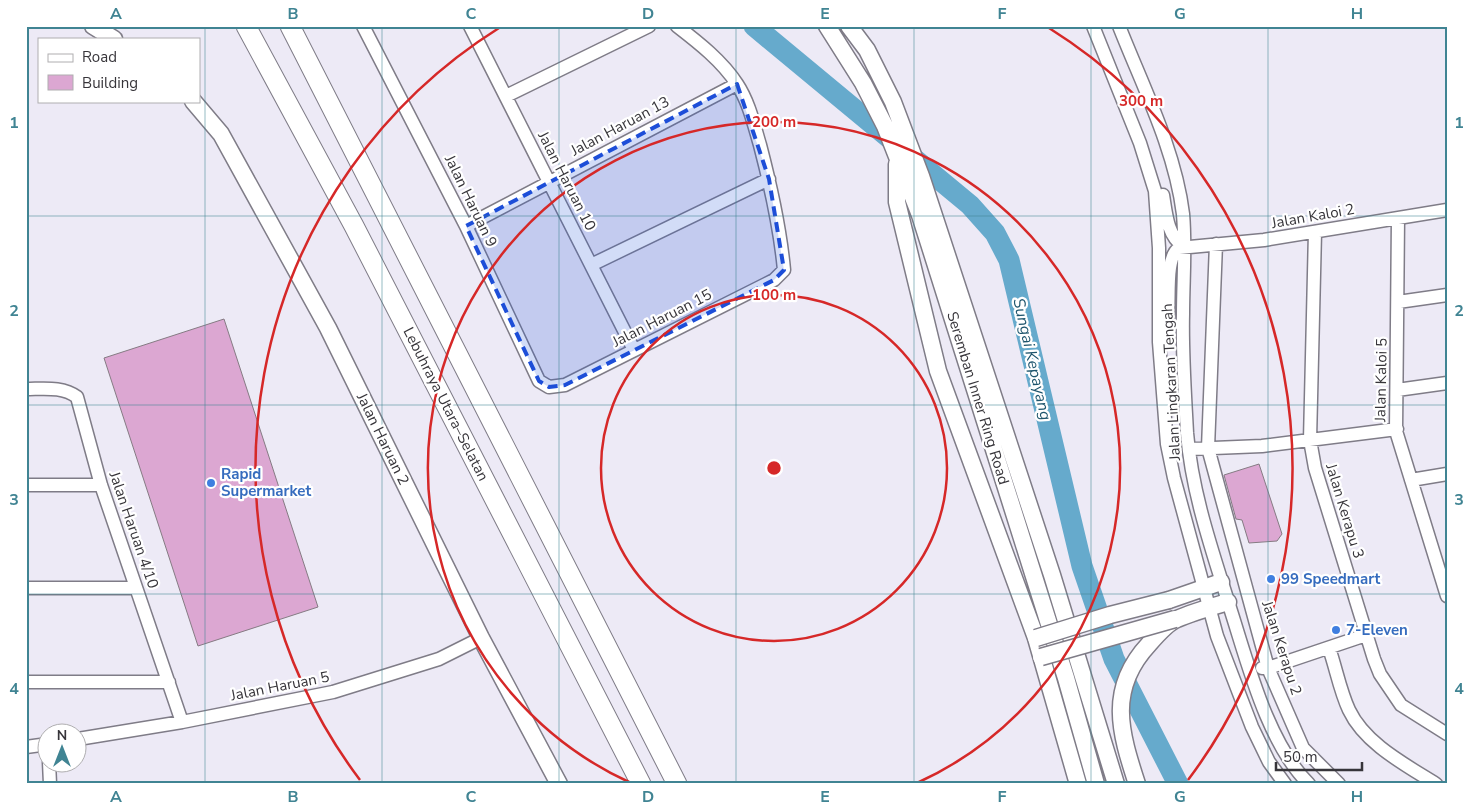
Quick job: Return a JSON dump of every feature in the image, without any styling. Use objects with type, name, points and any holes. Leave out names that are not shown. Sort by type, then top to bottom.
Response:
[{"type":"highway","name":"Lebuhraya Utara–Selatan","points":[[246,26],[358,235],[642,784]]},
{"type":"highway","points":[[290,26],[677,784]]},
{"type":"main road","points":[[93,26],[112,38]]},
{"type":"main road","name":"Seremban Inner Ring Road","points":[[827,26],[863,83],[927,215],[1052,575],[1116,784]]},
{"type":"main road","name":"Seremban Inner Ring Road","points":[[849,26],[867,50],[893,102],[1096,784]]},
{"type":"main road","name":"Jalan Haruan 2","points":[[194,102],[220,134],[328,328],[481,638],[559,784]]},
{"type":"main road","points":[[897,155],[897,202],[938,371],[1036,638],[1078,784]]},
{"type":"main road","points":[[1036,638],[1110,615],[1169,600],[1221,582]]},
{"type":"main road","points":[[1041,657],[1175,620],[1228,602]]},
{"type":"main road","points":[[1137,784],[1121,727],[1121,694],[1124,681],[1136,660],[1175,620]]},
{"type":"street","name":"Jalan Haruan 9","points":[[363,26],[466,226],[539,381],[549,388]]},
{"type":"street","name":"Jalan Haruan 10","points":[[470,26],[634,350]]},
{"type":"street","points":[[506,96],[649,26]]},
{"type":"street","points":[[591,265],[769,179],[746,100],[737,84],[707,50],[677,26]]},
{"type":"street","name":"Jalan Lingkaran Tengah","points":[[1093,26],[1151,172],[1158,224],[1159,342],[1167,444],[1208,608],[1252,727],[1269,762],[1285,784]]},
{"type":"street","name":"Jalan Lingkaran Tengah","points":[[1119,26],[1161,132],[1175,173],[1183,215],[1182,333],[1189,449],[1201,509],[1221,582],[1247,663],[1268,718],[1285,752],[1309,784]]},
{"type":"street","name":"Jalan Haruan 13","points":[[466,226],[737,84]]},
{"type":"street","points":[[1151,172],[1162,194],[1174,237],[1183,246],[1176,250],[1172,258],[1167,329],[1159,342]]},
{"type":"street","name":"Jalan Haruan 15","points":[[549,388],[565,385],[774,280],[784,270],[780,226],[769,179]]},
{"type":"street","name":"Jalan Kaloi 2","points":[[1183,246],[1264,240],[1447,210]]},
{"type":"street","name":"Jalan Kaloi 5","points":[[1398,218],[1397,429],[1411,480],[1442,564],[1447,596]]},
{"type":"street","name":"Jalan Kerapu 3","points":[[1315,232],[1310,440],[1314,468],[1380,674],[1401,705],[1447,734]]},
{"type":"street","name":"Jalan Kerapu 2","points":[[1216,244],[1208,448],[1268,668],[1303,748],[1339,784]]},
{"type":"street","points":[[1398,302],[1447,295]]},
{"type":"street","points":[[1397,390],[1447,383]]},
{"type":"street","name":"Jalan Haruan 4/10","points":[[26,389],[62,390],[70,392],[77,397],[101,485],[182,722]]},
{"type":"street","points":[[1189,449],[1262,446],[1397,429]]},
{"type":"street","points":[[1411,480],[1447,474]]},
{"type":"street","points":[[26,485],[101,485]]},
{"type":"street","points":[[26,588],[136,588]]},
{"type":"street","points":[[1247,663],[1268,668],[1366,635]]},
{"type":"street","name":"Jalan Haruan 5","points":[[88,737],[182,722],[333,692],[439,659],[481,638]]},
{"type":"street","points":[[1329,648],[1349,711],[1366,733],[1394,757],[1436,784]]},
{"type":"street","points":[[26,682],[169,682]]},
{"type":"highlighted area","points":[[737,84],[769,179],[784,270],[774,280],[565,385],[549,387],[539,381],[466,226]]},
{"type":"building","name":"Rapid Supermarket","points":[[224,319],[318,607],[198,646],[104,358]]},
{"type":"building","points":[[1259,464],[1282,534],[1277,541],[1249,543],[1242,520],[1236,519],[1224,475]]},
{"type":"waterway","name":"Sungai Kepayang","points":[[754,26],[970,205],[995,233],[1009,260],[1082,566],[1114,659],[1178,784]]},
{"type":"place","name":"Rapid Supermarket","points":[[211,483]]},
{"type":"place","name":"99 Speedmart","points":[[1271,579]]},
{"type":"place","name":"7-Eleven","points":[[1336,630]]}]
